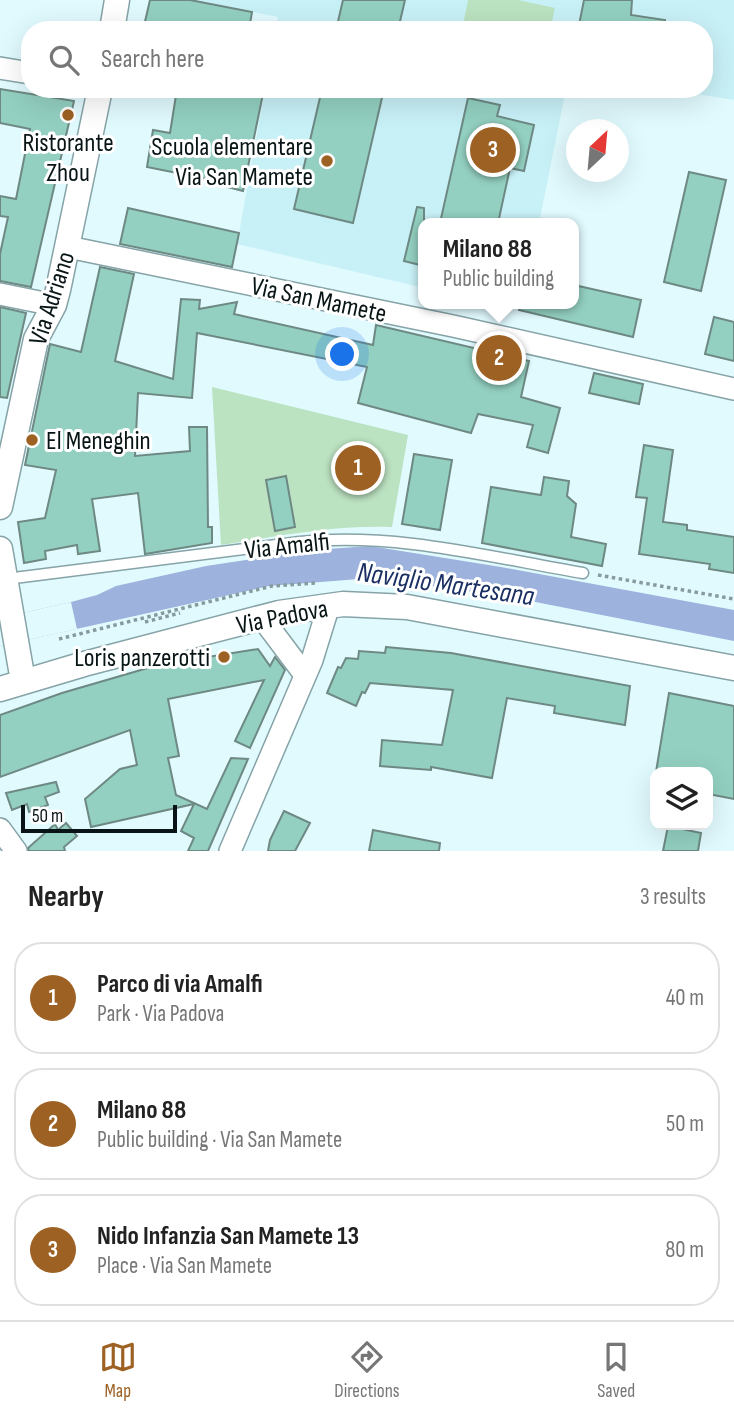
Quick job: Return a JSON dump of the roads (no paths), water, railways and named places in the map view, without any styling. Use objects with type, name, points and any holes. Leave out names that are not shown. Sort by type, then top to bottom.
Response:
[{"type":"street","points":[[114,21],[117,0]]},
{"type":"street","points":[[0,68],[21,72]]},
{"type":"street","name":"Via Adriano","points":[[0,507],[6,447],[36,340],[54,305],[98,98]]},
{"type":"street","name":"Via San Mamete","points":[[68,247],[464,328],[734,389]]},
{"type":"street","points":[[0,294],[54,305]]},
{"type":"street","points":[[0,551],[5,579],[12,685]]},
{"type":"street","name":"Via Padova","points":[[12,685],[262,618],[329,605],[370,603],[407,607],[734,668]]},
{"type":"street","points":[[230,851],[305,675],[329,605]]},
{"type":"street","points":[[262,618],[305,675]]},
{"type":"street","points":[[0,829],[16,851]]},
{"type":"lane","name":"Via Amalfi","points":[[5,579],[341,539],[401,542],[583,573]]},
{"type":"water","name":"Naviglio Martesana","points":[[370,546],[734,610],[734,641],[510,597],[372,578],[269,586],[0,646],[0,618],[97,595],[116,586],[206,566],[313,550]]},
{"type":"place","name":"Ristorante Zhou","points":[[68,115]]},
{"type":"place","name":"Nido Infanzia San Mamete 13","points":[[493,150]]},
{"type":"place","name":"Scuola elementare Via San Mamete","points":[[327,161]]},
{"type":"place","name":"Milano 88","points":[[499,358]]},
{"type":"place","name":"El Meneghin","points":[[32,440]]},
{"type":"place","name":"Parco di via Amalfi","points":[[358,468]]},
{"type":"place","name":"Loris panzerotti","points":[[224,657]]}]
